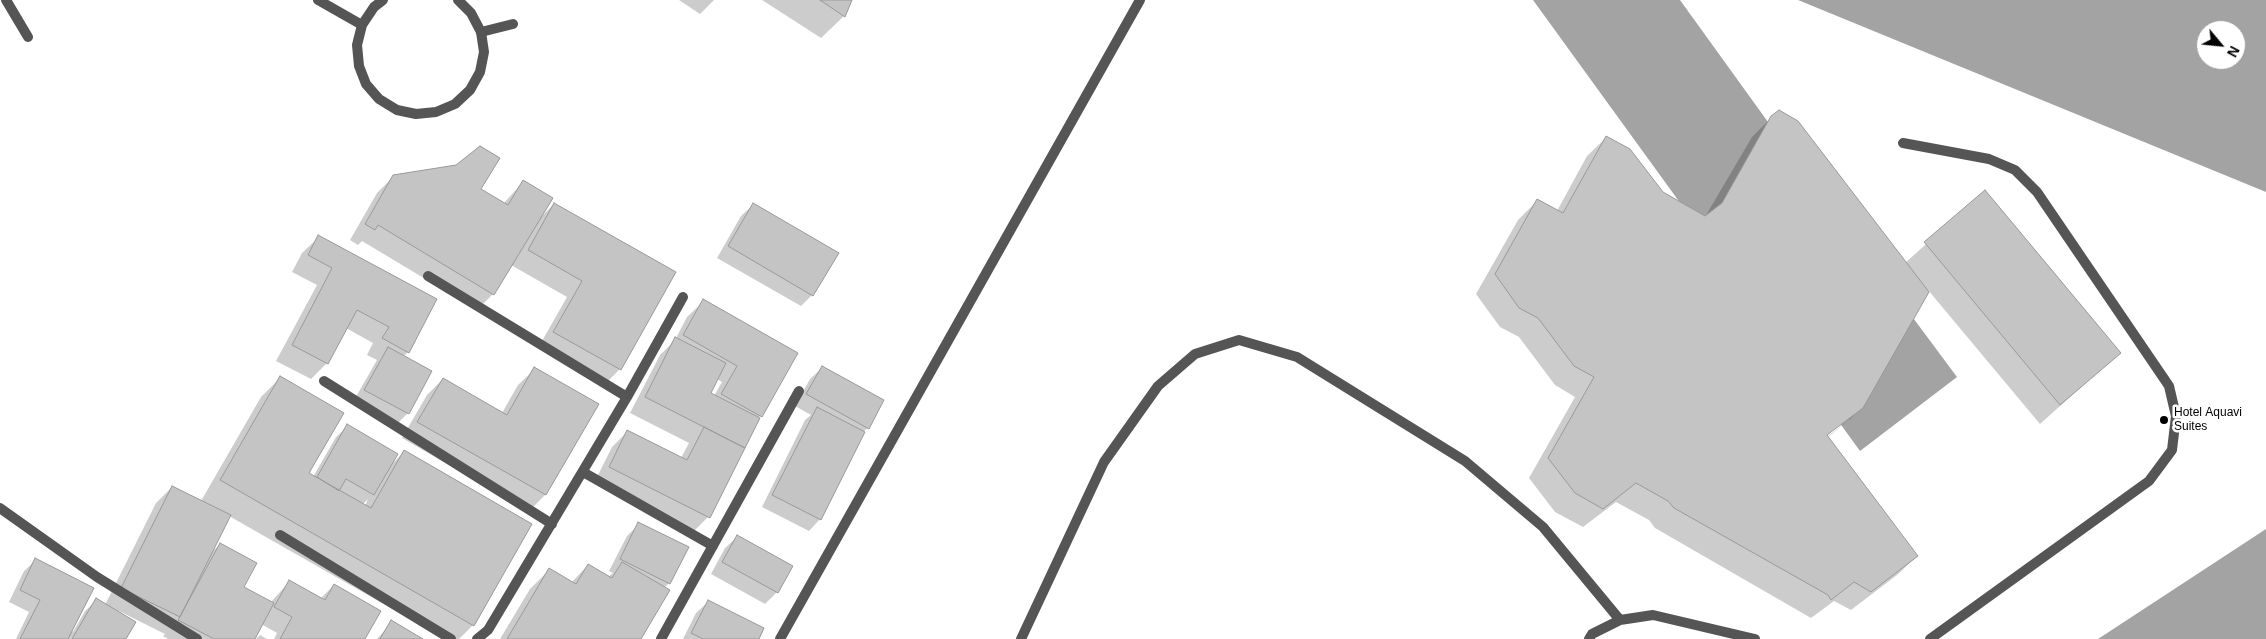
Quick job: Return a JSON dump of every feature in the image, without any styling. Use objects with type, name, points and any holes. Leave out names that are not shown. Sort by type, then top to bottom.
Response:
[{"type":"street","points":[[6,0],[28,37]]},
{"type":"street","points":[[318,0],[362,25]]},
{"type":"street","points":[[384,0],[374,7],[362,25],[357,45],[359,66],[366,84],[380,99],[397,110],[416,114],[436,112],[455,104],[470,90],[480,72],[484,52],[481,32],[471,13],[458,0]]},
{"type":"street","points":[[780,639],[1140,0]]},
{"type":"street","points":[[481,32],[513,24]]},
{"type":"street","points":[[1903,143],[1989,159],[2016,170],[2037,192],[2169,386],[2176,416],[2172,450],[2149,481],[1930,639]]},
{"type":"street","points":[[428,276],[627,397]]},
{"type":"street","points":[[476,639],[488,630],[627,397],[683,297]]},
{"type":"street","points":[[1021,639],[1104,462],[1152,394],[1195,354],[1239,340],[1297,357],[1465,461],[1543,527],[1620,620]]},
{"type":"street","points":[[324,381],[552,524]]},
{"type":"street","points":[[661,639],[799,391]]},
{"type":"street","points":[[583,472],[712,546]]},
{"type":"street","points":[[0,508],[97,577],[197,639]]},
{"type":"street","points":[[280,535],[451,639]]},
{"type":"street","points":[[1589,639],[1592,634],[1620,620],[1653,615],[1755,639]]},
{"type":"shaded area","points":[[1533,0],[1680,0],[1786,147],[1957,377],[1860,451]]},
{"type":"shaded area","points":[[1798,0],[2266,0],[2266,192]]},
{"type":"shaded area","points":[[2266,529],[2266,639],[2098,639]]},
{"type":"building","points":[[820,0],[852,0],[845,17]]},
{"type":"building","points":[[1779,110],[1798,121],[1929,292],[1863,408],[1827,435],[1918,556],[1871,592],[1854,582],[1831,600],[1828,595],[1674,508],[1668,501],[1636,483],[1603,509],[1575,493],[1548,458],[1594,377],[1574,366],[1538,318],[1519,308],[1495,274],[1537,199],[1563,213],[1606,136],[1630,149],[1663,192],[1705,216],[1722,203],[1771,116]]},
{"type":"building","points":[[480,146],[500,158],[481,189],[508,205],[523,180],[553,198],[494,295],[378,225],[375,230],[365,224],[393,175],[456,165]]},
{"type":"building","points":[[1985,190],[2121,353],[2060,405],[1924,242]]},
{"type":"building","points":[[554,203],[676,272],[621,370],[553,332],[582,281],[528,250]]},
{"type":"building","points":[[753,203],[839,253],[813,296],[728,246]]},
{"type":"building","points":[[318,235],[437,299],[409,353],[382,338],[389,327],[357,310],[328,364],[292,345],[332,268],[308,255]]},
{"type":"building","points":[[703,299],[798,353],[762,417],[721,394],[737,366],[683,335]]},
{"type":"building","points":[[675,337],[726,363],[711,393],[760,418],[745,448],[645,397]]},
{"type":"building","points":[[388,347],[432,371],[409,414],[364,390]]},
{"type":"building","points":[[822,366],[884,400],[869,429],[806,394]]},
{"type":"building","points":[[534,367],[599,404],[546,495],[417,422],[443,378],[507,415]]},
{"type":"building","points":[[280,376],[344,413],[309,473],[371,508],[404,450],[532,524],[474,626],[220,480]]},
{"type":"building","points":[[817,407],[865,432],[821,520],[772,495]]},
{"type":"building","points":[[347,424],[398,454],[374,495],[346,479],[339,491],[317,477]]},
{"type":"building","points":[[704,427],[745,448],[710,518],[609,467],[627,430],[687,460]]},
{"type":"building","points":[[172,486],[231,515],[180,617],[121,588]]},
{"type":"building","points":[[638,522],[689,547],[670,584],[620,559]]},
{"type":"building","points":[[737,535],[793,566],[778,593],[722,562]]},
{"type":"building","points":[[220,543],[257,563],[244,587],[274,603],[255,639],[214,639],[178,620]]},
{"type":"building","points":[[35,558],[94,588],[68,639],[20,639],[40,600],[20,590]]},
{"type":"building","points":[[622,562],[670,590],[641,639],[507,639],[549,568],[576,584],[588,564],[612,578]]},
{"type":"building","points":[[289,580],[325,600],[334,584],[381,611],[365,639],[280,639],[292,617],[274,607]]},
{"type":"building","points":[[96,598],[136,622],[126,639],[72,639]]},
{"type":"building","points":[[708,600],[764,628],[759,639],[703,639],[691,633]]},
{"type":"building","points":[[391,620],[423,639],[380,639]]},
{"type":"place","name":"Hotel Aquavi Suites","points":[[2164,420]]}]
